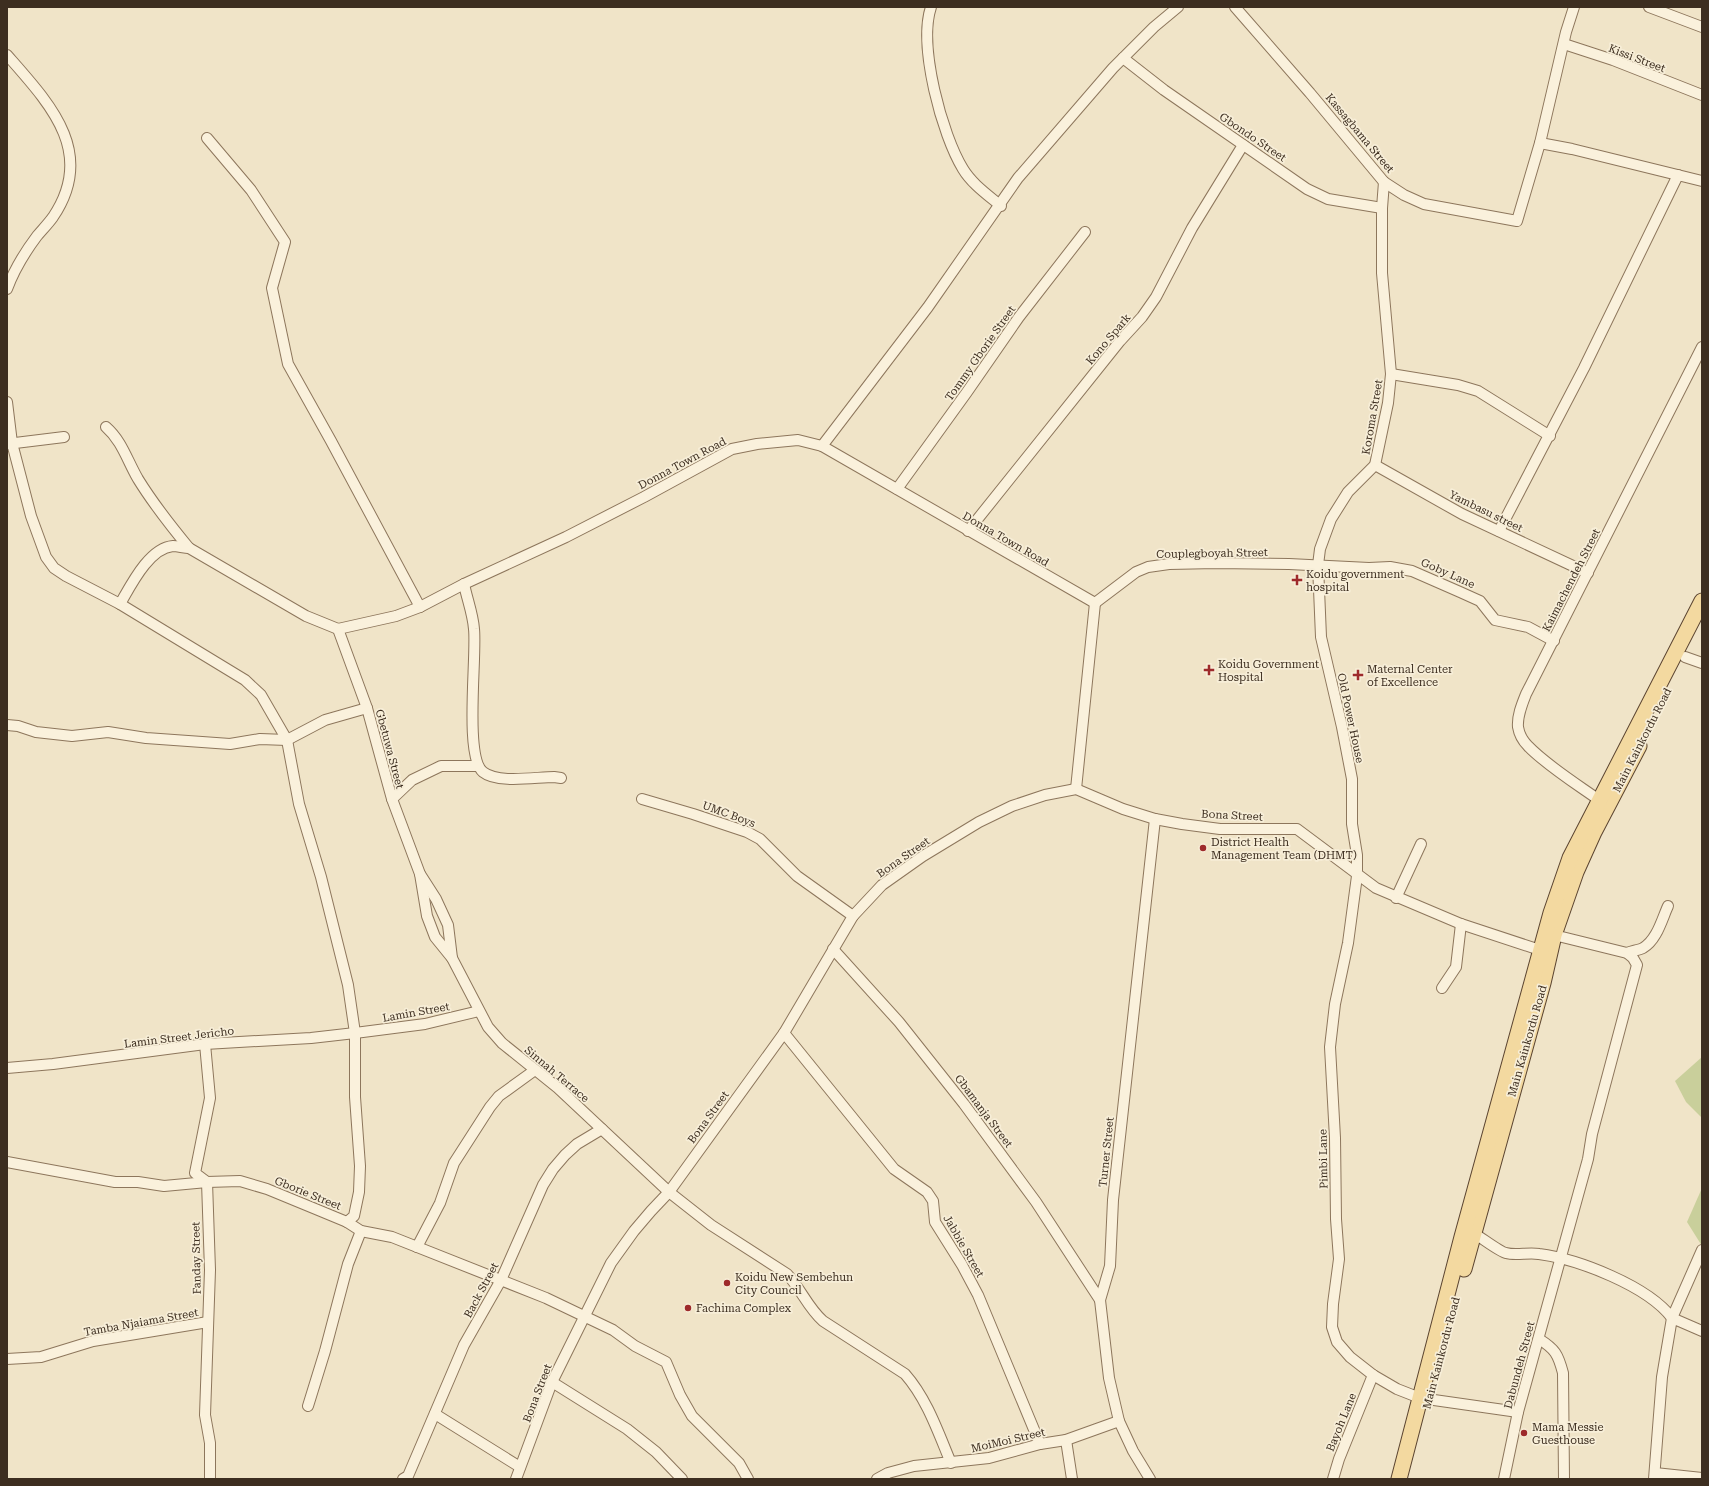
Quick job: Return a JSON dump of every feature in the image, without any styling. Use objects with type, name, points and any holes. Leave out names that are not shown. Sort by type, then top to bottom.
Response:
[{"type":"main road","points":[[1546,952],[1562,876],[1604,802],[1642,727],[1702,601]]},
{"type":"main road","name":"Main Kainkordu Road","points":[[1642,727],[1685,657],[1702,624]]},
{"type":"main road","name":"Main Kainkordu Road","points":[[1489,1160],[1533,978],[1554,935],[1576,872],[1604,802]]},
{"type":"main road","name":"Main Kainkordu Road","points":[[1408,1479],[1424,1399],[1546,952]]},
{"type":"main road","points":[[1399,1479],[1424,1399]]},
{"type":"street","points":[[931,7],[926,33],[932,80],[948,138],[964,171],[977,186],[1000,206]]},
{"type":"street","points":[[822,446],[928,307],[1000,206],[1018,178],[1123,58],[1154,27],[1178,7]]},
{"type":"street","name":"Kassagbama Street","points":[[1235,7],[1310,93],[1384,182],[1404,195],[1424,204],[1517,221],[1540,142]]},
{"type":"street","points":[[1574,7],[1568,25],[1540,142],[1702,181]]},
{"type":"street","points":[[1649,7],[1702,27]]},
{"type":"street","name":"Kissi Street","points":[[1564,44],[1613,60],[1702,95]]},
{"type":"street","points":[[7,55],[32,83],[60,122],[70,147],[71,166],[68,185],[53,217],[37,237],[11,276],[7,289]]},
{"type":"street","name":"Gbondo Street","points":[[1123,58],[1164,90],[1318,195],[1343,202],[1382,208]]},
{"type":"street","points":[[207,138],[251,190],[285,242],[272,288],[288,364],[420,607]]},
{"type":"street","name":"Kono Spark","points":[[968,531],[1120,341],[1142,317],[1156,297],[1192,228],[1243,145]]},
{"type":"street","points":[[1499,531],[1550,436],[1678,175]]},
{"type":"street","name":"Koroma Street","points":[[1318,565],[1320,549],[1331,519],[1348,492],[1375,465],[1388,403],[1391,374],[1382,273],[1382,208],[1384,182]]},
{"type":"street","name":"Tommy Gborie Street","points":[[897,489],[1019,317],[1085,232]]},
{"type":"street","name":"Kaimachendeh Street","points":[[1604,802],[1527,745],[1520,733],[1518,725],[1520,711],[1526,694],[1702,347]]},
{"type":"street","points":[[1391,374],[1458,385],[1478,391],[1550,436]]},
{"type":"street","points":[[7,402],[9,443],[31,516],[46,557],[54,568],[66,576],[120,604],[254,687],[261,694],[287,740],[299,804],[321,877],[348,985],[355,1033],[355,1096],[360,1166],[359,1192],[354,1216],[347,1222]]},
{"type":"street","points":[[106,427],[118,440],[158,511],[189,548],[306,616],[338,629]]},
{"type":"street","points":[[9,443],[64,438]]},
{"type":"street","name":"Donna Town Road","points":[[338,629],[396,616],[420,607],[464,584],[566,537],[732,449],[757,444],[798,440],[822,446],[1095,603]]},
{"type":"street","name":"Yambasu street","points":[[1375,465],[1462,514],[1588,573]]},
{"type":"street","points":[[120,604],[134,580],[153,556],[161,550],[174,546],[189,548]]},
{"type":"street","name":"Couplegboyah Street","points":[[1095,603],[1136,572],[1148,567],[1169,564],[1216,563],[1318,565]]},
{"type":"street","name":"Goby Lane","points":[[1318,565],[1369,568],[1390,567],[1412,570],[1480,601],[1495,620],[1528,627],[1554,641]]},
{"type":"street","name":"Old Power House","points":[[1318,565],[1321,637],[1342,727],[1352,779],[1352,824],[1357,855],[1357,876]]},
{"type":"street","points":[[464,584],[474,629],[474,749],[477,766],[482,772],[492,778],[554,776],[561,778]]},
{"type":"street","points":[[1076,789],[1095,603]]},
{"type":"street","name":"Gbetuwa Street","points":[[338,629],[367,708],[392,799],[420,874]]},
{"type":"street","points":[[1685,657],[1702,663]]},
{"type":"street","points":[[7,725],[18,726],[36,732],[72,736],[108,732],[146,738],[230,744],[260,739],[287,740],[325,720],[367,708]]},
{"type":"street","points":[[392,799],[412,780],[442,766],[477,766]]},
{"type":"street","name":"Bona Street","points":[[516,1479],[552,1382],[611,1263],[642,1221],[669,1192],[784,1033],[853,916],[882,885],[923,856],[979,822],[1012,806],[1045,795],[1076,789],[1122,809],[1155,819],[1220,829],[1296,829],[1357,876],[1396,898],[1461,924],[1546,952]]},
{"type":"street","name":"UMC Boys","points":[[642,799],[747,832],[760,839],[797,876],[853,916]]},
{"type":"street","name":"Turner Street","points":[[1150,1479],[1133,1451],[1119,1421],[1108,1378],[1100,1300],[1110,1266],[1113,1200],[1155,819]]},
{"type":"street","points":[[1396,898],[1421,844]]},
{"type":"street","name":"Sinnah Terrace","points":[[420,874],[436,899],[448,926],[452,958]]},
{"type":"street","name":"Sinnah Terrace","points":[[420,874],[427,916],[431,929],[438,942],[452,958],[488,1027],[502,1043],[558,1088],[669,1192],[711,1225],[787,1274],[797,1284],[814,1313],[823,1321],[905,1374],[915,1386],[938,1430],[951,1463]]},
{"type":"street","name":"Pimbi Lane","points":[[1357,876],[1348,943],[1335,1004],[1330,1047],[1335,1138],[1336,1219],[1339,1259],[1333,1304],[1332,1327],[1337,1342],[1350,1357],[1373,1375],[1397,1388],[1424,1399],[1518,1412]]},
{"type":"street","points":[[1554,935],[1627,952],[1643,948],[1658,930],[1668,906]]},
{"type":"street","points":[[1442,988],[1456,967],[1461,924]]},
{"type":"street","name":"Gbamanja Street","points":[[833,949],[899,1022],[964,1104],[1036,1202],[1100,1300]]},
{"type":"street","name":"Dabundeh Street","points":[[1504,1479],[1518,1412],[1588,1158],[1592,1134],[1636,965],[1633,958],[1627,952]]},
{"type":"street","name":"Lamin Street","points":[[355,1033],[425,1024],[480,1011]]},
{"type":"street","name":"Lamin Street Jericho","points":[[7,1068],[53,1064],[205,1044],[311,1038],[355,1033]]},
{"type":"street","name":"Jabbie Street","points":[[784,1033],[894,1169],[927,1192],[931,1197],[935,1222],[962,1265],[981,1302],[1040,1444]]},
{"type":"street","points":[[205,1044],[210,1098],[195,1173],[207,1182]]},
{"type":"street","points":[[417,1247],[440,1203],[454,1163],[490,1107],[499,1096],[535,1070]]},
{"type":"street","name":"Back Street","points":[[403,1479],[408,1476],[464,1345],[501,1280],[543,1185],[553,1169],[577,1144],[602,1129]]},
{"type":"street","name":"Gborie Street","points":[[7,1162],[115,1182],[138,1182],[164,1186],[240,1181],[267,1189],[347,1222],[361,1231],[392,1237],[546,1298],[613,1330],[635,1346],[666,1362],[680,1395],[692,1416],[739,1463],[748,1479]]},
{"type":"street","name":"Fanday Street","points":[[207,1182],[210,1270],[205,1416],[210,1443],[210,1479]]},
{"type":"street","points":[[308,1406],[325,1351],[348,1264],[361,1231]]},
{"type":"street","points":[[1468,1235],[1505,1253],[1540,1254],[1560,1258],[1606,1273],[1665,1308],[1672,1318],[1702,1331]]},
{"type":"street","points":[[1702,1250],[1672,1318],[1662,1377],[1654,1476],[1702,1478]]},
{"type":"street","name":"Tamba Njaiama Street","points":[[7,1359],[41,1358],[93,1341],[208,1322]]},
{"type":"street","points":[[1539,1339],[1555,1350],[1563,1373],[1564,1479]]},
{"type":"street","name":"Bayoh Lane","points":[[1333,1479],[1339,1458],[1373,1375]]},
{"type":"street","points":[[552,1382],[627,1430],[656,1452],[682,1479]]},
{"type":"street","points":[[435,1414],[520,1467]]},
{"type":"street","name":"MoiMoi Street","points":[[877,1479],[888,1473],[914,1466],[989,1458],[1040,1444],[1066,1440],[1119,1421]]},
{"type":"street","points":[[1066,1440],[1072,1479]]},
{"type":"green space","points":[[1702,1057],[1702,1118],[1686,1102],[1675,1081]]},
{"type":"green space","points":[[1702,1188],[1702,1246],[1687,1222]]},
{"type":"place","name":"Koidu government hospital","points":[[1297,580]]},
{"type":"place","name":"Koidu Government Hospital","points":[[1209,670]]},
{"type":"place","name":"Maternal Center of Excellence","points":[[1358,675]]},
{"type":"place","name":"District Health Management Team (DHMT)","points":[[1203,848]]},
{"type":"place","name":"Koidu New Sembehun City Council","points":[[727,1283]]},
{"type":"place","name":"Fachima Complex","points":[[688,1308]]},
{"type":"place","name":"Mama Messie Guesthouse","points":[[1524,1433]]}]
